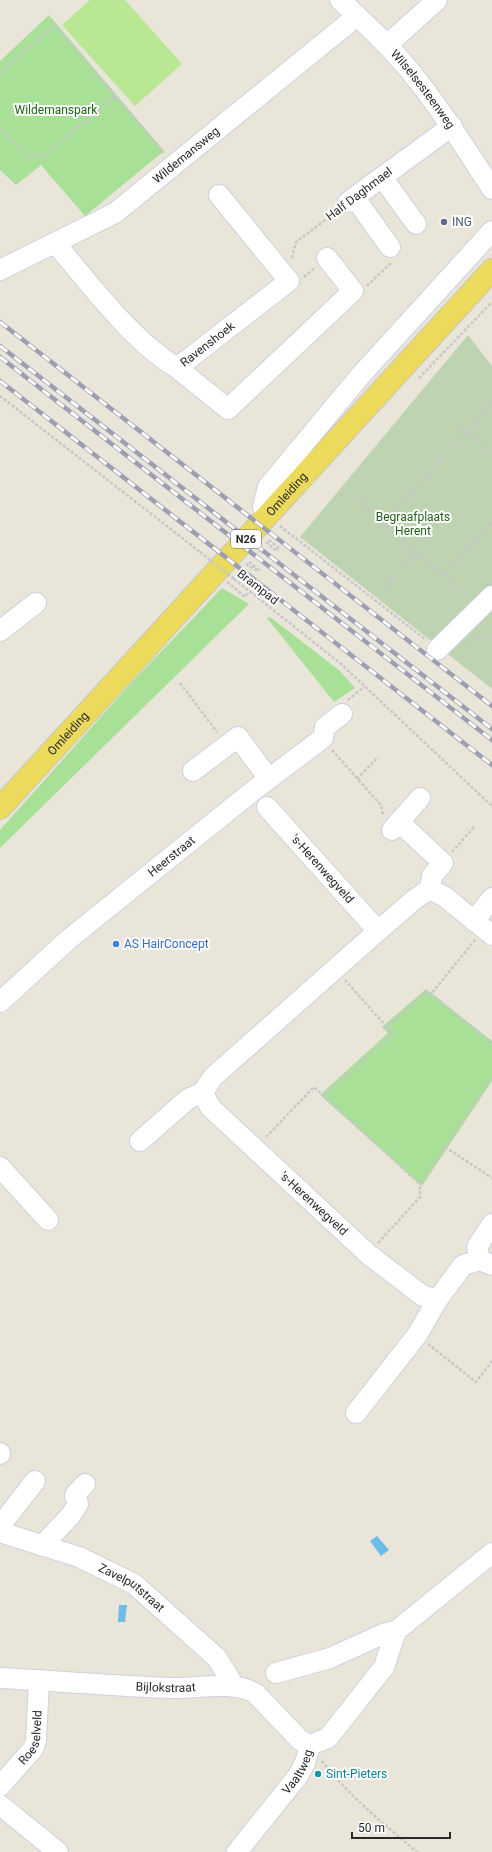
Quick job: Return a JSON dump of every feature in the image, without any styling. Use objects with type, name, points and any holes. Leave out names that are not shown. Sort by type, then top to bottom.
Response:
[{"type":"main road","name":"Omleiding","points":[[0,792],[492,260]]},
{"type":"main road","name":"Omleiding","points":[[0,808],[492,270]]},
{"type":"street","name":"Wilselsesteenweg","points":[[340,0],[387,46],[418,80],[452,126],[492,189]]},
{"type":"street","points":[[387,46],[437,0]]},
{"type":"street","name":"Wildemansweg","points":[[0,270],[115,213],[357,16]]},
{"type":"street","name":"Half Daghmael","points":[[352,200],[452,126]]},
{"type":"street","points":[[382,178],[416,224]]},
{"type":"street","points":[[219,195],[286,278]]},
{"type":"street","points":[[352,200],[390,247]]},
{"type":"street","points":[[263,507],[268,487],[360,376],[492,231]]},
{"type":"street","name":"Ravenshoek","points":[[54,243],[137,337],[162,359],[177,368],[286,278]]},
{"type":"street","points":[[177,368],[228,409],[353,291],[327,258]]},
{"type":"street","points":[[0,631],[36,602]]},
{"type":"street","points":[[437,650],[486,602]]},
{"type":"street","name":"Heerstraat","points":[[0,1002],[69,938],[323,738],[325,727],[344,707]]},
{"type":"street","points":[[193,771],[238,737],[269,779]]},
{"type":"street","points":[[140,1141],[188,1099],[203,1092],[213,1077],[378,931],[415,899],[430,889],[432,876],[443,863],[395,826],[420,798]]},
{"type":"street","name":"'s-Herenwegveld","points":[[267,807],[378,931]]},
{"type":"street","points":[[430,889],[445,897],[483,928],[492,898]]},
{"type":"street","name":"'s-Herenwegveld","points":[[203,1092],[210,1107],[368,1254],[423,1296],[438,1299]]},
{"type":"street","points":[[0,1167],[48,1220]]},
{"type":"street","points":[[356,1413],[417,1336],[438,1299],[463,1265],[486,1263],[477,1247],[492,1224]]},
{"type":"street","points":[[0,1526],[35,1481]]},
{"type":"street","points":[[42,1546],[72,1515],[78,1504],[76,1495],[85,1484]]},
{"type":"street","name":"Zavelputstraat","points":[[0,1532],[79,1557],[134,1584],[217,1658],[234,1686]]},
{"type":"street","points":[[276,1673],[330,1658],[383,1634],[396,1631],[492,1553]]},
{"type":"street","name":"Vaaltweg","points":[[238,1852],[298,1776],[305,1763],[310,1745],[328,1738],[384,1667],[396,1631]]},
{"type":"street","name":"Bijlokstraat","points":[[0,1678],[170,1688],[234,1686],[246,1688],[255,1693],[300,1740],[310,1745]]},
{"type":"street","name":"Roeselveld","points":[[0,1786],[33,1750],[36,1741],[39,1680]]},
{"type":"street","points":[[0,1805],[58,1852]]},
{"type":"path","points":[[0,73],[54,25],[174,166]]},
{"type":"path","points":[[0,128],[25,155],[44,156],[115,96]]},
{"type":"path","name":"Half Daghmael","points":[[286,278],[296,242],[352,200]]},
{"type":"path","points":[[353,291],[367,286],[392,262],[390,247]]},
{"type":"path","points":[[286,278],[298,282],[327,258]]},
{"type":"path","name":"Brampad","points":[[0,396],[340,663],[492,806]]},
{"type":"path","points":[[384,523],[492,404]]},
{"type":"path","points":[[454,421],[492,454]]},
{"type":"path","points":[[370,488],[359,501],[443,576],[486,602]]},
{"type":"path","points":[[443,576],[492,522]]},
{"type":"path","points":[[278,524],[437,650]]},
{"type":"path","points":[[264,541],[277,551],[279,548],[269,540]]},
{"type":"path","points":[[380,593],[417,552]]},
{"type":"path","points":[[244,563],[257,572],[259,570],[249,562]]},
{"type":"path","points":[[227,582],[245,597],[249,592]]},
{"type":"path","points":[[467,647],[473,638],[492,636]]},
{"type":"path","points":[[180,683],[227,745]]},
{"type":"path","points":[[344,707],[364,686]]},
{"type":"path","points":[[323,738],[357,779],[381,804],[384,821],[395,826]]},
{"type":"path","points":[[357,779],[378,757]]},
{"type":"path","points":[[443,863],[474,827]]},
{"type":"path","points":[[430,994],[483,928]]},
{"type":"path","points":[[324,1096],[393,1034],[336,969]]},
{"type":"path","points":[[386,1027],[426,992],[492,1044]]},
{"type":"path","points":[[368,1254],[420,1197],[420,1184],[492,1077]]},
{"type":"path","points":[[255,1149],[314,1087],[420,1184]]},
{"type":"path","points":[[445,1147],[492,1178]]},
{"type":"path","points":[[417,1336],[476,1382],[492,1361]]},
{"type":"path","points":[[310,1745],[334,1776],[380,1821],[417,1852]]},
{"type":"green space","points":[[90,0],[125,0],[182,64],[135,106],[62,25]]},
{"type":"green space","name":"Wildemanspark","points":[[49,15],[164,151],[85,216],[41,165],[16,185],[0,170],[0,61]]},
{"type":"green space","name":"Begraafplaats Herent","points":[[468,335],[492,366],[492,689],[300,537]]},
{"type":"green space","points":[[222,588],[249,604],[0,848],[0,830],[132,682]]},
{"type":"green space","points":[[270,617],[340,671],[355,688],[334,702],[267,618]]},
{"type":"green space","points":[[426,989],[492,1041],[492,1081],[422,1186],[320,1095],[388,1033],[382,1027]]},
{"type":"water","points":[[377,1536],[389,1550],[381,1556],[370,1541]]},
{"type":"water","points":[[119,1605],[127,1605],[125,1622],[118,1622]]},
{"type":"railway","points":[[0,322],[492,706]]},
{"type":"railway","points":[[0,346],[492,729]]},
{"type":"railway","points":[[0,357],[492,740]]},
{"type":"railway","points":[[0,381],[492,765]]},
{"type":"place","name":"ING","points":[[444,222]]},
{"type":"place","name":"AS HairConcept","points":[[116,944]]},
{"type":"place","name":"Sint-Pieters","points":[[318,1774]]}]
